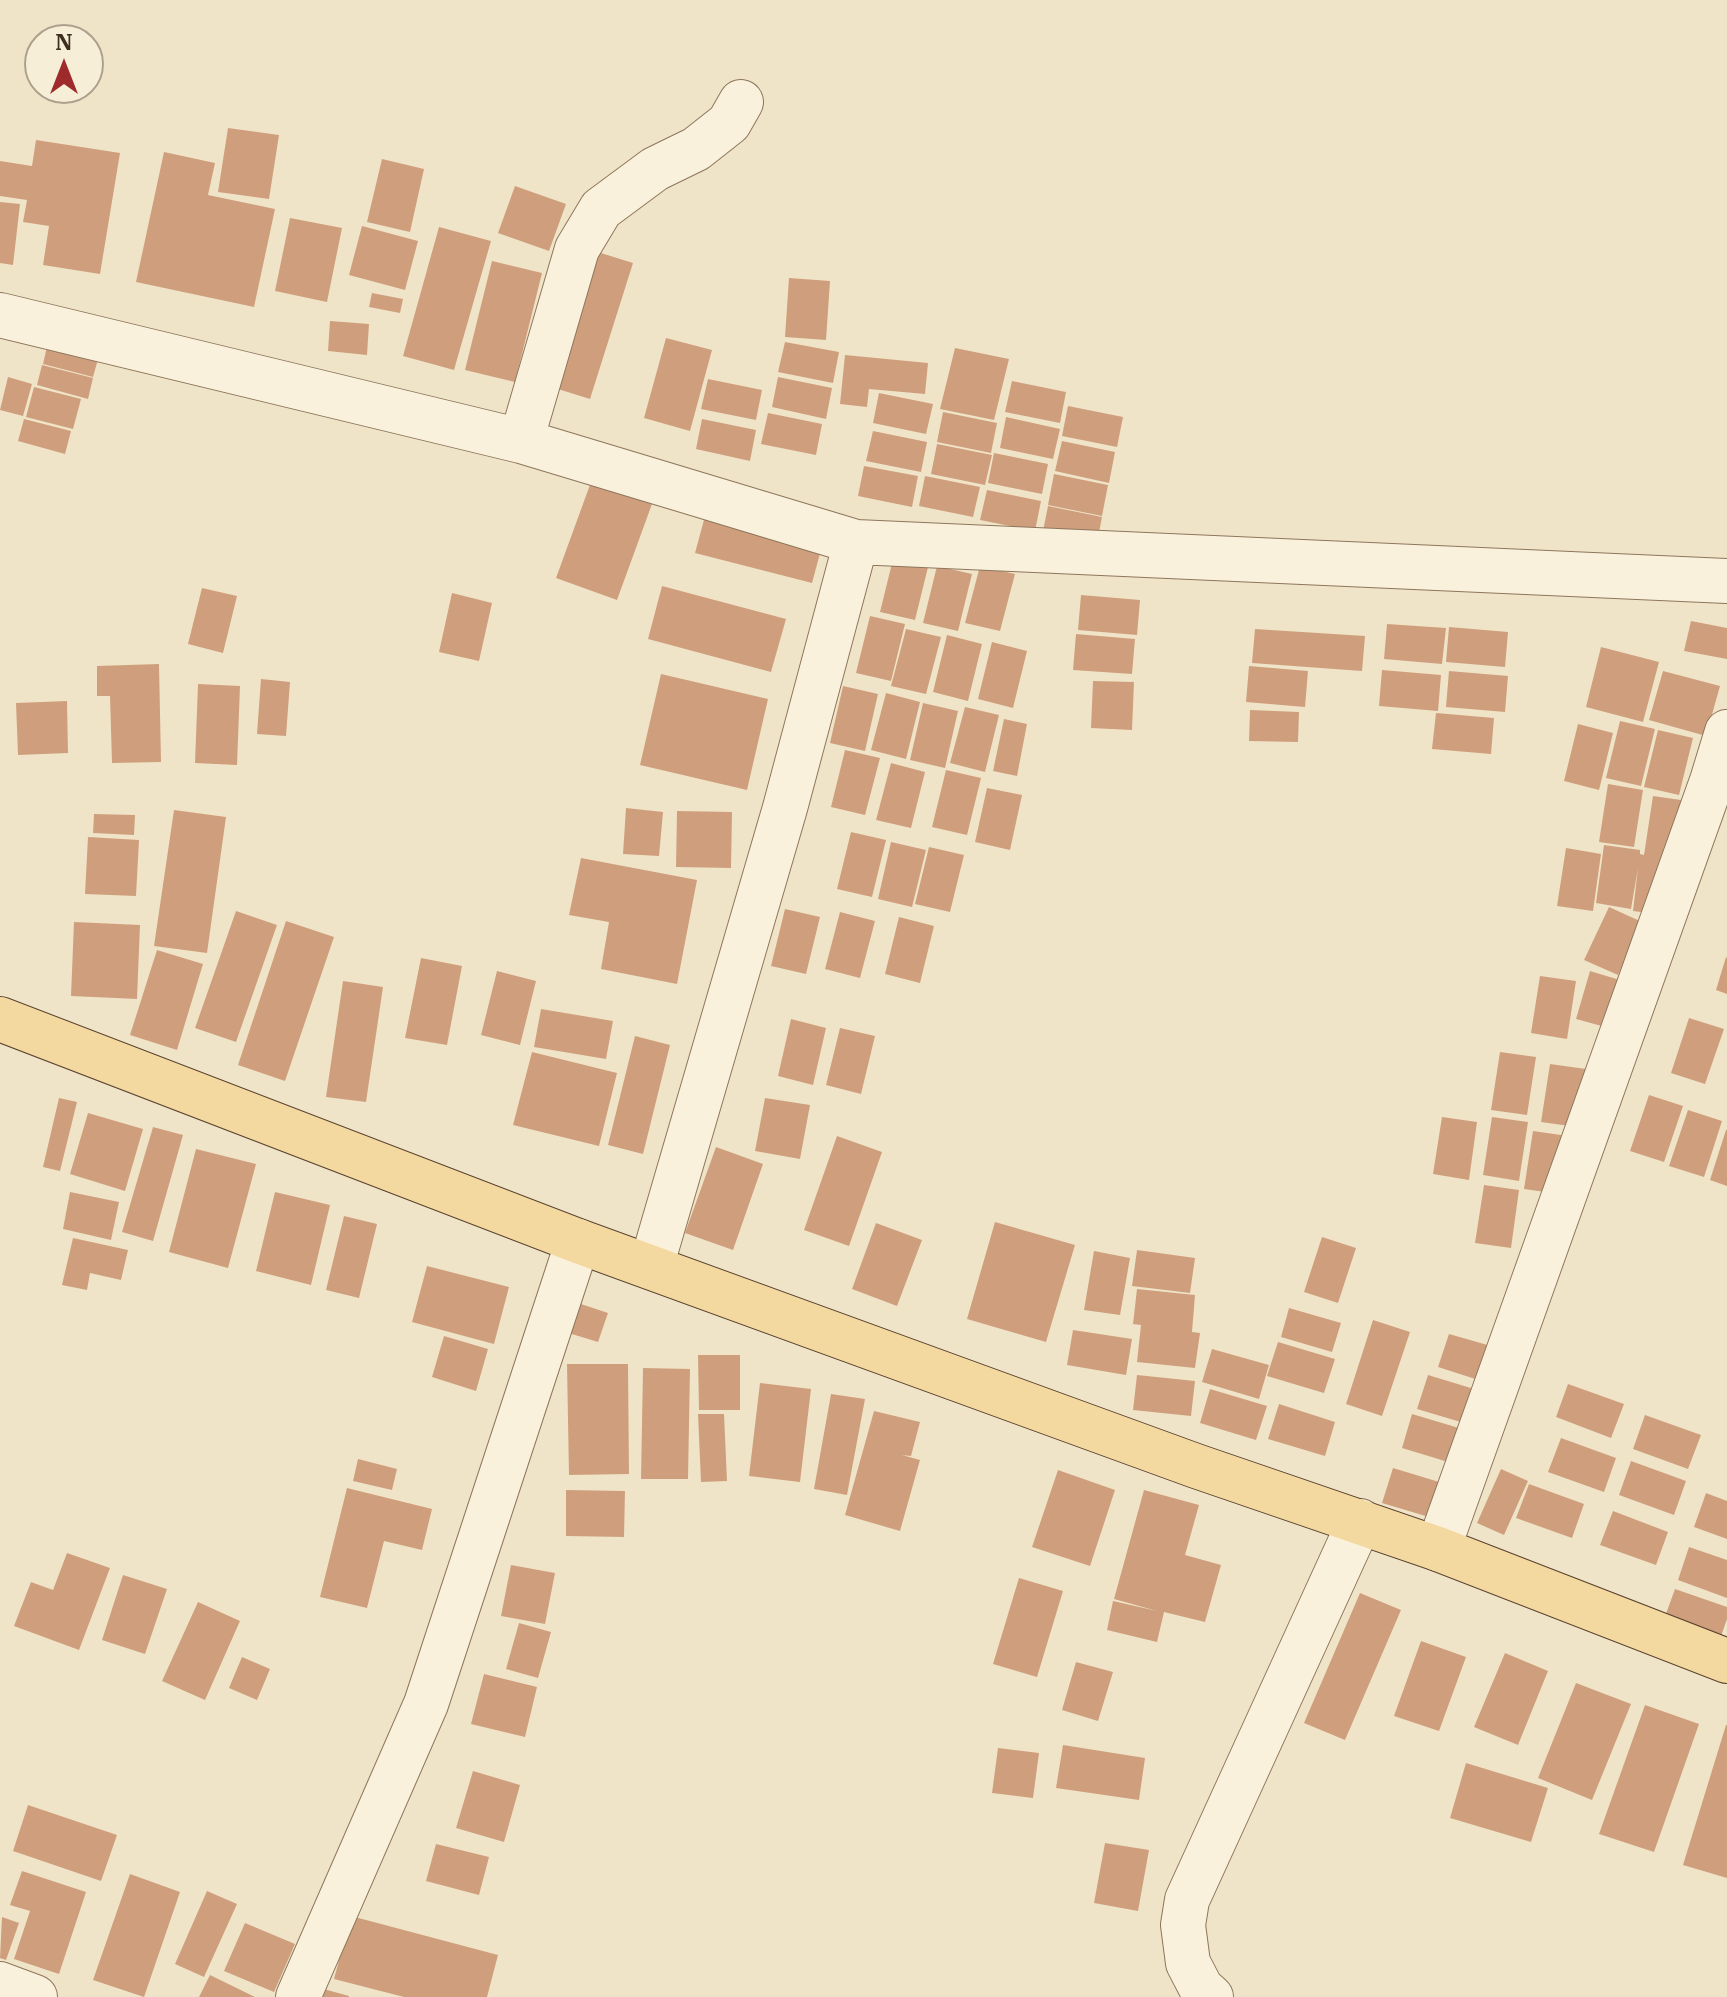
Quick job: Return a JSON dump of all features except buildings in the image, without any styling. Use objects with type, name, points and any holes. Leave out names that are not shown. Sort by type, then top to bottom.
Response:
[{"type":"main road","points":[[0,1019],[578,1241],[1196,1466],[1438,1549],[1727,1661]]},
{"type":"street","points":[[521,441],[577,249],[601,209],[655,169],[696,149],[729,123],[741,102]]},
{"type":"street","points":[[0,315],[521,441],[856,542],[1727,581]]},
{"type":"street","points":[[651,1267],[785,808],[856,542]]},
{"type":"street","points":[[1438,1549],[1727,732]]},
{"type":"street","points":[[298,1997],[426,1704],[578,1241]]},
{"type":"street","points":[[1211,1997],[1201,1988],[1188,1963],[1183,1925],[1187,1900],[1360,1521]]},
{"type":"street","points":[[0,1984],[35,1997]]}]
